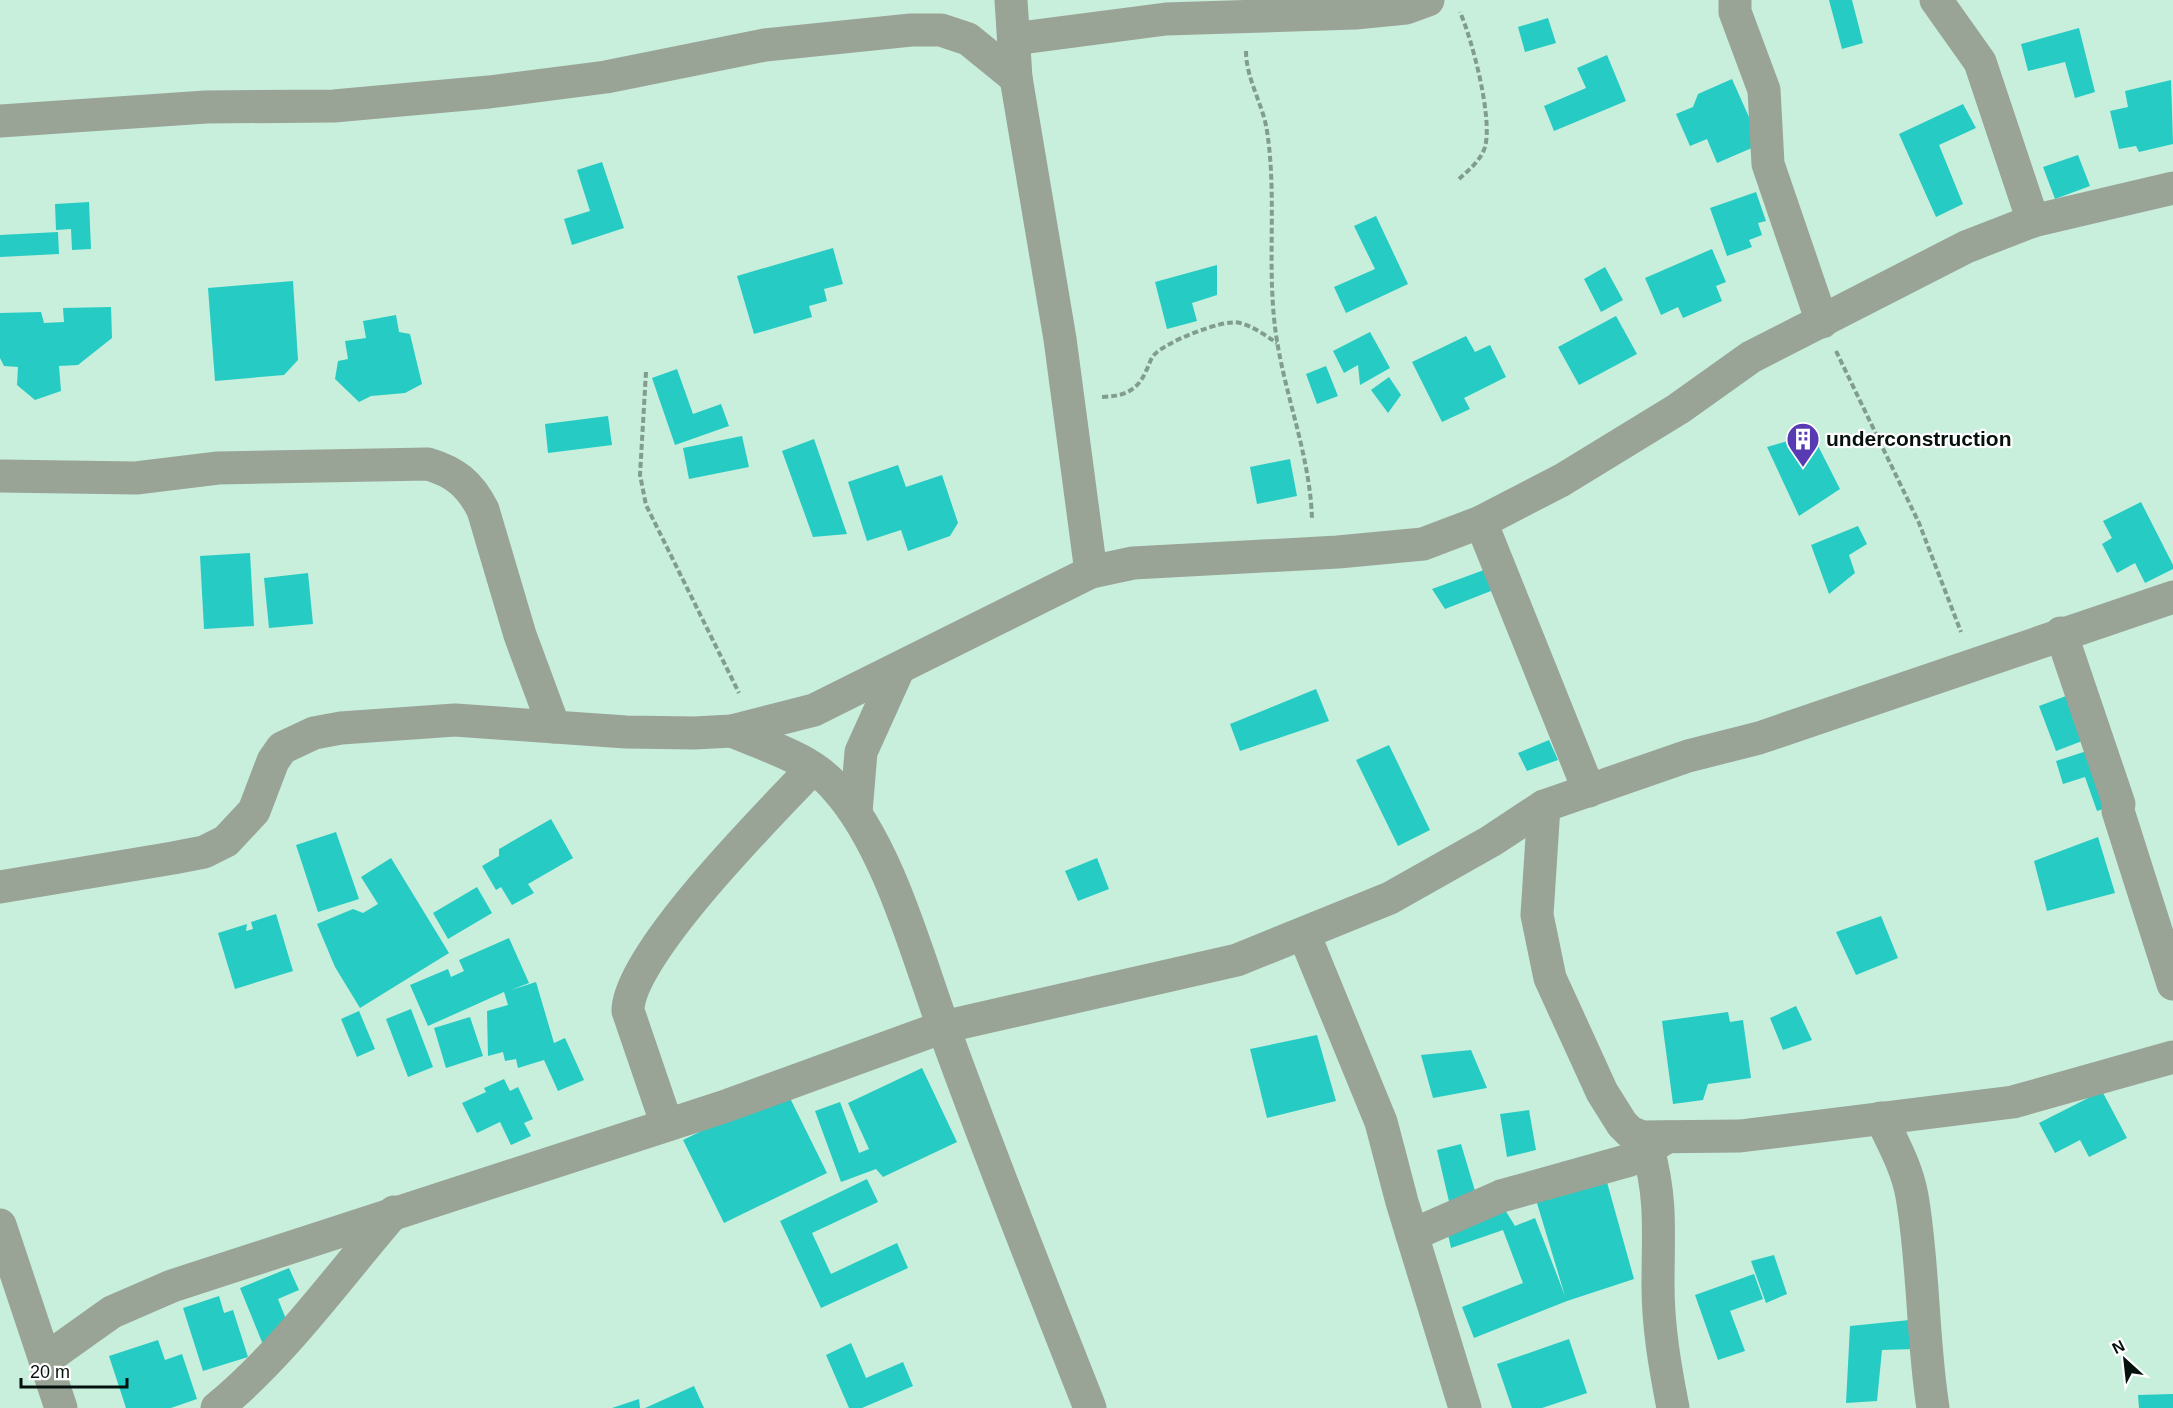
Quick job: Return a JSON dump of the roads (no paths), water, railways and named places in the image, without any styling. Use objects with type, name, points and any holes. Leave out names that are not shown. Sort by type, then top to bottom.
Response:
[{"type":"street","points":[[1011,0],[1016,78],[1068,399],[1092,572]]},
{"type":"street","points":[[1735,0],[1735,12],[1764,90],[1768,164],[1822,322]]},
{"type":"street","points":[[1936,0],[1980,63],[2034,221]]},
{"type":"street","points":[[1014,39],[1166,19],[1355,14],[1443,4]]},
{"type":"street","points":[[0,121],[206,107],[334,106],[489,93],[606,77],[765,45],[911,30],[941,30],[968,39],[1016,78]]},
{"type":"street","points":[[0,887],[204,852],[226,841],[254,811],[273,761],[282,748],[314,733],[341,728],[455,720],[660,732],[744,728],[814,710],[1092,572],[1132,563],[1423,544],[1481,522],[1618,447],[1678,409],[1751,357],[1966,247],[2034,221],[2173,188]]},
{"type":"street","points":[[0,476],[136,478],[218,468],[314,465],[428,464],[449,471],[474,492],[483,510],[520,634],[554,727]]},
{"type":"street","points":[[1481,522],[1589,790]]},
{"type":"street","points":[[46,1359],[112,1312],[172,1286],[667,1125],[943,1027],[1237,960],[1390,898],[1491,841],[1544,806],[1689,756],[1759,738],[2061,633],[2173,597]]},
{"type":"street","points":[[2061,633],[2119,804],[2118,811],[2173,984]]},
{"type":"street","points":[[856,812],[861,752],[898,670]]},
{"type":"street","points":[[744,728],[802,762],[834,785],[856,812],[908,924],[943,1027],[1090,1408]]},
{"type":"street","points":[[667,1125],[628,1011],[628,1000],[649,959],[680,917],[731,853],[812,769]]},
{"type":"street","points":[[1544,806],[1537,915],[1550,978],[1602,1092],[1622,1124],[1630,1132],[1658,1143]]},
{"type":"street","points":[[1304,934],[1381,1122],[1412,1235],[1465,1408]]},
{"type":"street","points":[[1412,1235],[1501,1196],[1616,1165],[1658,1143],[1740,1136],[2013,1102],[2173,1057]]},
{"type":"street","points":[[1881,1118],[1902,1161],[1912,1194],[1926,1367],[1933,1408]]},
{"type":"street","points":[[1658,1143],[1656,1178],[1661,1226],[1658,1286],[1660,1342],[1672,1408]]},
{"type":"street","points":[[217,1408],[244,1385],[300,1325],[394,1212]]},
{"type":"street","points":[[0,1226],[61,1408]]},
{"type":"place","name":"underconstruction","points":[[1803,468]]}]
